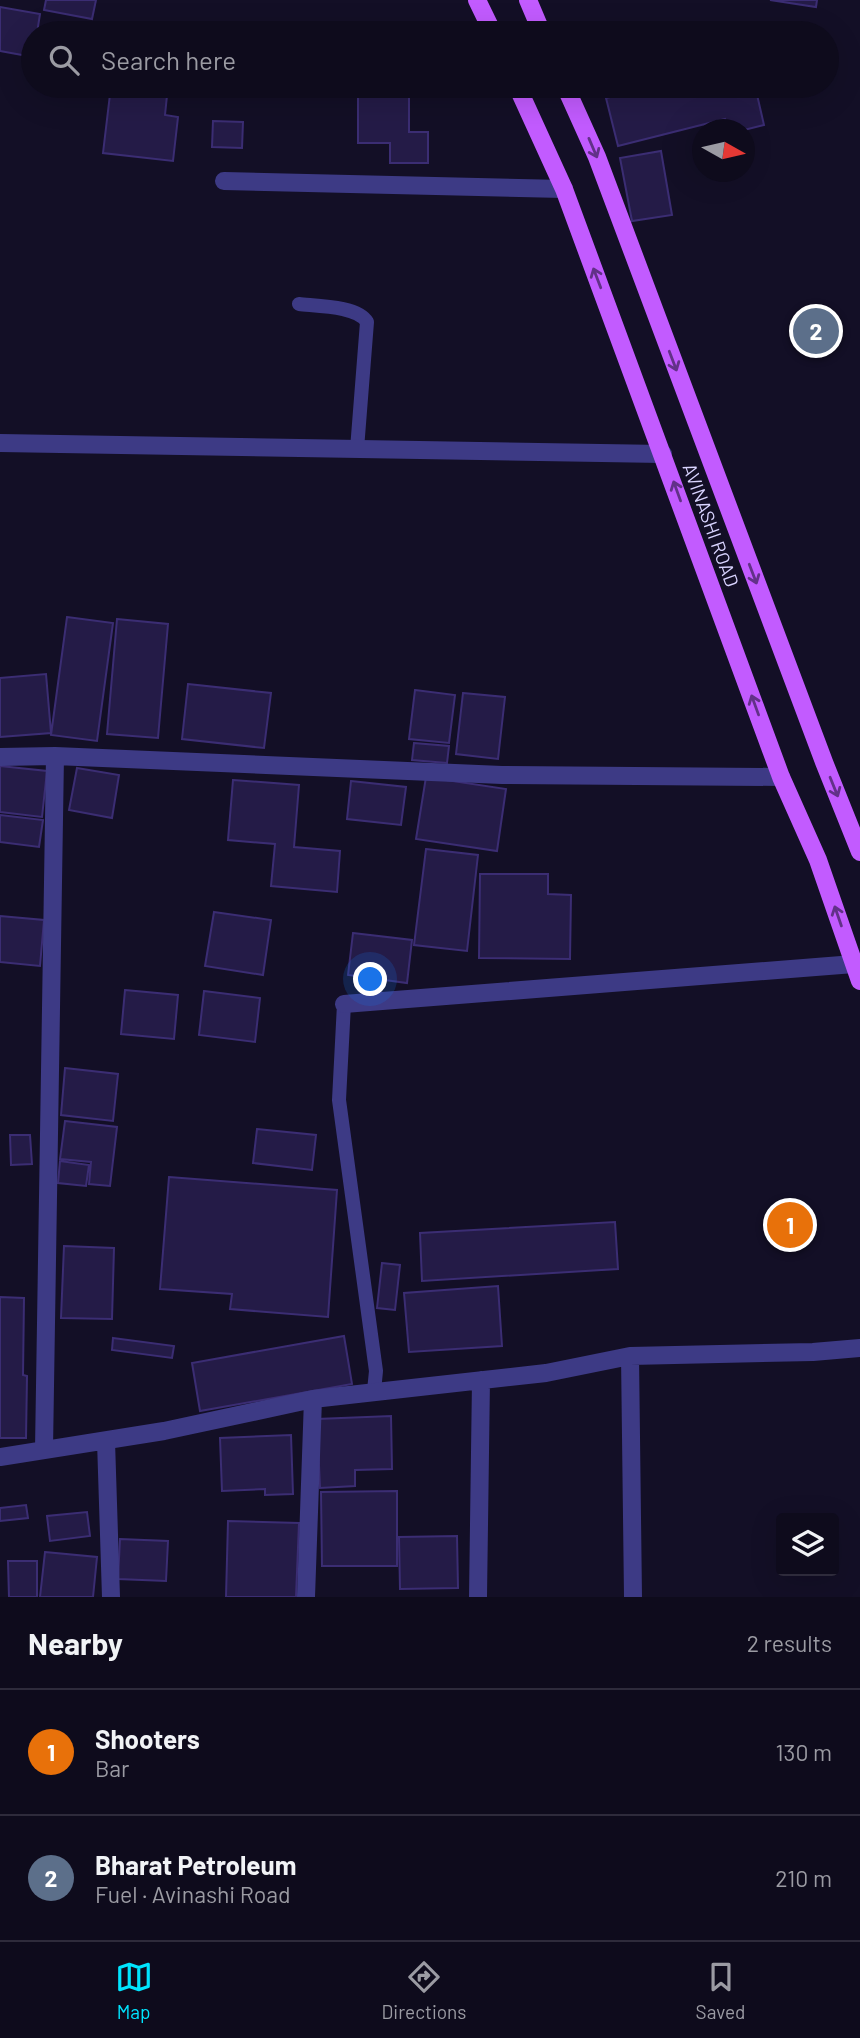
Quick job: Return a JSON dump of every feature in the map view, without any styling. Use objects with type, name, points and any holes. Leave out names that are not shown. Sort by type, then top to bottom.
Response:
[{"type":"main road","points":[[477,0],[487,21]]},
{"type":"main road","points":[[528,0],[537,21]]},
{"type":"main road","name":"AVINASHI ROAD","points":[[522,98],[564,189],[781,777],[818,860],[857,972]]},
{"type":"main road","name":"AVINASHI ROAD","points":[[570,98],[597,157],[824,762],[859,847]]},
{"type":"street","points":[[224,181],[564,189]]},
{"type":"street","points":[[0,443],[663,454]]},
{"type":"street","points":[[0,757],[55,756],[502,775],[781,777]]},
{"type":"street","points":[[44,1449],[55,756]]},
{"type":"street","points":[[344,1004],[857,972]]},
{"type":"street","points":[[0,1458],[164,1431],[313,1399],[546,1373],[629,1356],[813,1352],[860,1348]]},
{"type":"street","points":[[629,1356],[633,1597]]},
{"type":"street","points":[[478,1597],[481,1380]]},
{"type":"street","points":[[306,1597],[313,1399]]},
{"type":"street","points":[[106,1441],[111,1597]]},
{"type":"lane","points":[[299,304],[355,312],[364,317],[367,323],[357,449]]},
{"type":"lane","points":[[344,1004],[339,1100],[376,1371],[374,1391]]},
{"type":"building","points":[[46,0],[96,0],[92,19],[44,10]]},
{"type":"building","points":[[770,0],[817,0],[816,7]]},
{"type":"building","points":[[0,7],[40,14],[39,21],[21,21],[21,55],[0,51]]},
{"type":"building","points":[[110,98],[167,98],[165,115],[178,117],[173,161],[103,153]]},
{"type":"building","points":[[358,98],[409,98],[409,132],[428,132],[428,163],[390,163],[390,143],[358,143]]},
{"type":"building","points":[[606,98],[758,98],[764,125],[755,127],[755,119],[692,119],[692,127],[618,146]]},
{"type":"building","points":[[213,121],[243,122],[242,148],[212,147]]},
{"type":"building","points":[[661,151],[672,215],[632,221],[620,158]]},
{"type":"building","points":[[67,617],[113,623],[97,741],[51,735]]},
{"type":"building","points":[[117,619],[168,624],[158,738],[107,734]]},
{"type":"building","points":[[46,674],[51,733],[0,737],[0,678]]},
{"type":"building","points":[[188,684],[271,693],[264,748],[182,739]]},
{"type":"building","points":[[415,690],[455,695],[449,743],[409,739]]},
{"type":"building","points":[[463,693],[505,697],[498,759],[456,754]]},
{"type":"building","points":[[414,743],[449,746],[447,763],[412,760]]},
{"type":"building","points":[[0,766],[47,771],[42,817],[0,812]]},
{"type":"building","points":[[77,768],[119,775],[112,818],[69,810]]},
{"type":"building","points":[[426,777],[506,789],[497,851],[416,839]]},
{"type":"building","points":[[233,780],[299,785],[294,847],[340,851],[337,892],[271,886],[275,844],[228,840]]},
{"type":"building","points":[[351,781],[406,787],[401,825],[347,819]]},
{"type":"building","points":[[0,815],[43,820],[39,847],[0,842]]},
{"type":"building","points":[[426,849],[478,855],[467,951],[414,945]]},
{"type":"building","points":[[480,874],[548,874],[548,894],[571,895],[570,959],[479,958]]},
{"type":"building","points":[[214,912],[271,920],[263,975],[205,966]]},
{"type":"building","points":[[0,916],[44,920],[40,966],[0,962]]},
{"type":"building","points":[[353,933],[412,940],[407,983],[348,975]]},
{"type":"building","points":[[125,990],[178,995],[174,1039],[121,1034]]},
{"type":"building","points":[[204,991],[260,998],[255,1042],[199,1035]]},
{"type":"building","points":[[65,1068],[118,1074],[113,1121],[61,1115]]},
{"type":"building","points":[[65,1121],[117,1127],[110,1186],[89,1184],[91,1162],[60,1159]]},
{"type":"building","points":[[257,1129],[316,1135],[312,1170],[253,1163]]},
{"type":"building","points":[[10,1135],[30,1135],[32,1164],[11,1165]]},
{"type":"building","points":[[60,1161],[89,1165],[86,1186],[58,1183]]},
{"type":"building","points":[[169,1177],[337,1190],[328,1317],[230,1309],[232,1294],[160,1289]]},
{"type":"building","points":[[615,1222],[618,1269],[422,1281],[420,1233]]},
{"type":"building","points":[[64,1246],[114,1248],[112,1319],[61,1318]]},
{"type":"building","points":[[382,1263],[400,1265],[395,1310],[377,1308]]},
{"type":"building","points":[[498,1286],[502,1346],[409,1352],[404,1293]]},
{"type":"building","points":[[0,1297],[24,1298],[26,1438],[0,1438]]},
{"type":"building","points":[[344,1336],[352,1384],[200,1411],[192,1363]]},
{"type":"building","points":[[113,1338],[174,1346],[172,1358],[112,1350]]},
{"type":"building","points":[[391,1416],[392,1469],[355,1470],[355,1486],[320,1488],[317,1419]]},
{"type":"building","points":[[291,1435],[293,1494],[265,1495],[265,1489],[222,1491],[220,1438]]},
{"type":"building","points":[[397,1491],[397,1566],[322,1566],[321,1492]]},
{"type":"building","points":[[26,1505],[28,1518],[0,1521],[0,1508]]},
{"type":"building","points":[[87,1512],[90,1536],[50,1541],[47,1516]]},
{"type":"building","points":[[228,1521],[299,1523],[296,1597],[226,1597]]},
{"type":"building","points":[[457,1536],[458,1588],[400,1589],[399,1537]]},
{"type":"building","points":[[120,1539],[168,1541],[166,1581],[118,1579]]},
{"type":"building","points":[[45,1552],[97,1557],[93,1597],[40,1597]]},
{"type":"building","points":[[8,1561],[37,1561],[37,1597],[9,1597]]},
{"type":"place","name":"Bharat Petroleum","points":[[816,331]]},
{"type":"place","name":"Shooters","points":[[790,1225]]}]
